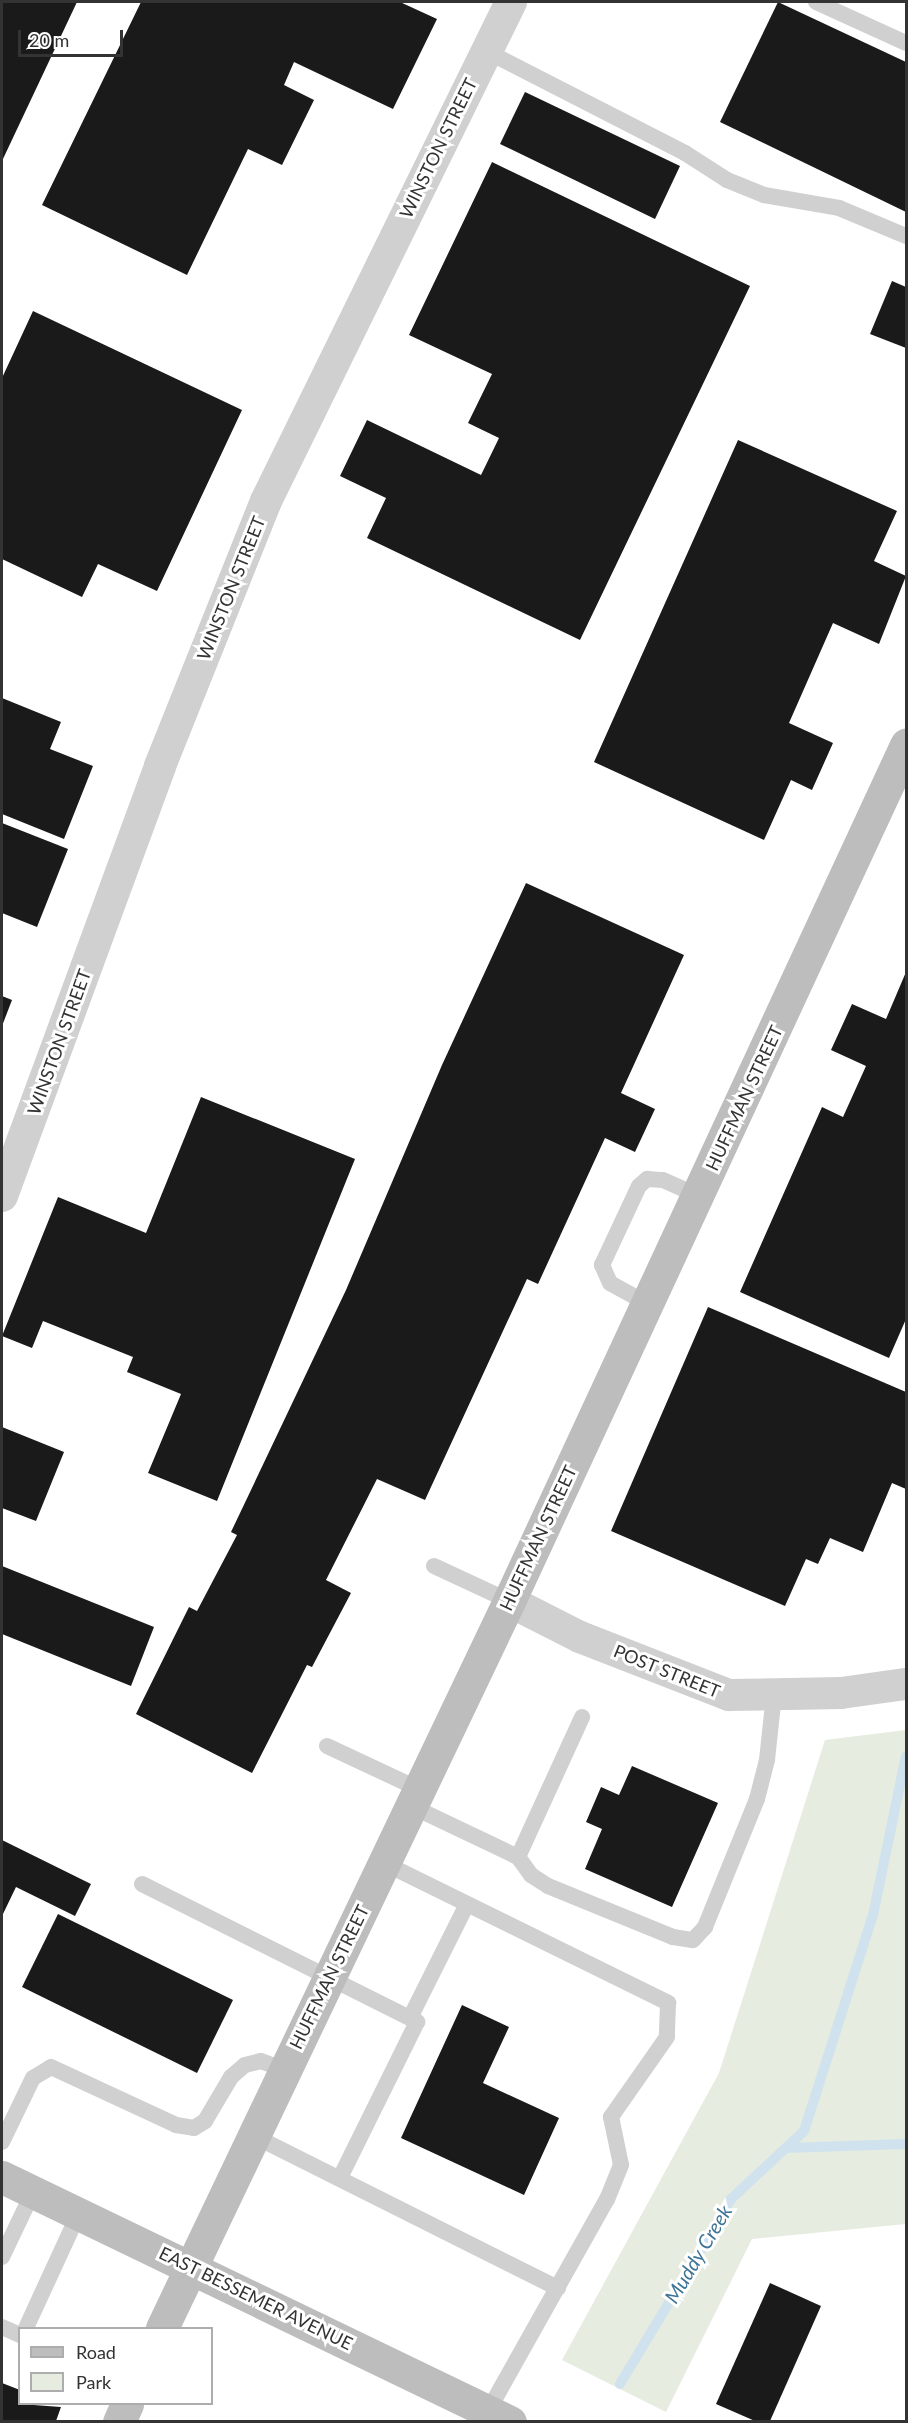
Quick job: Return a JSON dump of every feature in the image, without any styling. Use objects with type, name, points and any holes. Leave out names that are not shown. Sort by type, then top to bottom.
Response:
[{"type":"street","name":"WINSTON STREET","points":[[2,1196],[11,1141],[266,501],[511,2]]},
{"type":"street","name":"HUFFMAN STREET","points":[[162,2327],[509,1601],[699,1196],[906,745]]},
{"type":"street","name":"POST STREET","points":[[509,1601],[580,1637],[729,1695],[841,1693],[906,1684]]},
{"type":"street","name":"EAST BESSEMER AVENUE","points":[[2,2177],[192,2266],[493,2418]]},
{"type":"street","points":[[118,2421],[126,2405]]},
{"type":"lane","points":[[816,2],[906,43]]},
{"type":"lane","points":[[486,51],[685,153],[727,180],[764,195],[839,208],[906,236]]},
{"type":"lane","points":[[648,1304],[610,1283],[602,1265],[639,1186],[647,1179],[663,1180],[699,1196]]},
{"type":"lane","points":[[434,1566],[509,1601]]},
{"type":"lane","points":[[327,1746],[518,1857],[531,1875],[548,1886],[673,1937],[693,1940],[705,1927],[756,1799],[767,1760],[774,1694]]},
{"type":"lane","points":[[518,1857],[582,1717]]},
{"type":"lane","points":[[384,1863],[669,2003],[667,2037],[611,2116],[621,2165],[493,2418]]},
{"type":"lane","points":[[142,1884],[413,2020]]},
{"type":"lane","points":[[340,2178],[467,1904]]},
{"type":"lane","points":[[2,2142],[33,2078],[51,2067],[176,2125],[194,2128],[205,2121],[231,2077],[245,2065],[261,2061],[285,2070]]},
{"type":"lane","points":[[254,2136],[558,2288]]},
{"type":"lane","points":[[2,2257],[33,2192]]},
{"type":"lane","points":[[26,2327],[79,2213]]},
{"type":"lane","points":[[2,2327],[18,2334]]},
{"type":"green space","points":[[906,1730],[906,2224],[752,2239],[666,2412],[562,2360],[719,2073],[825,1740]]},
{"type":"building","points":[[2,2],[77,2],[2,161]]},
{"type":"building","points":[[141,2],[400,2],[437,19],[393,109],[294,62],[284,85],[314,100],[282,165],[248,149],[187,275],[42,205]]},
{"type":"building","points":[[778,2],[906,62],[906,212],[720,122]]},
{"type":"building","points":[[525,92],[680,166],[655,219],[500,144]]},
{"type":"building","points":[[492,162],[750,286],[580,640],[367,538],[386,498],[340,476],[367,420],[481,475],[499,438],[468,423],[492,374],[409,335]]},
{"type":"building","points":[[892,281],[906,287],[906,348],[870,334]]},
{"type":"building","points":[[33,311],[242,410],[157,591],[98,564],[82,597],[2,559],[2,378]]},
{"type":"building","points":[[738,440],[897,511],[874,561],[906,576],[879,644],[833,623],[789,723],[833,743],[812,790],[791,780],[764,840],[594,762]]},
{"type":"building","points":[[2,698],[61,722],[50,749],[93,766],[64,839],[2,814]]},
{"type":"building","points":[[2,823],[68,849],[37,927],[2,913]]},
{"type":"building","points":[[526,883],[684,955],[621,1093],[655,1109],[635,1152],[605,1138],[538,1284],[527,1279],[425,1500],[377,1479],[326,1580],[351,1593],[312,1667],[307,1665],[252,1773],[136,1714],[189,1607],[197,1611],[237,1535],[231,1532],[346,1290],[442,1065]]},
{"type":"building","points":[[906,972],[906,1319],[889,1358],[740,1292],[822,1107],[843,1117],[866,1066],[831,1050],[852,1004],[886,1019]]},
{"type":"building","points":[[2,996],[12,1000],[2,1026]]},
{"type":"building","points":[[201,1097],[355,1159],[217,1501],[148,1473],[181,1394],[127,1372],[133,1357],[43,1321],[32,1348],[2,1336],[58,1197],[146,1233]]},
{"type":"building","points":[[708,1307],[906,1392],[906,1489],[892,1483],[863,1552],[830,1538],[818,1564],[806,1559],[785,1606],[611,1531]]},
{"type":"building","points":[[2,1427],[64,1452],[36,1521],[2,1508]]},
{"type":"building","points":[[2,1566],[154,1627],[131,1686],[2,1634]]},
{"type":"building","points":[[632,1766],[718,1803],[672,1907],[585,1869],[602,1829],[586,1822],[601,1787],[619,1795]]},
{"type":"building","points":[[2,1840],[91,1884],[75,1916],[16,1887],[2,1916]]},
{"type":"building","points":[[58,1914],[233,2000],[197,2073],[22,1987]]},
{"type":"building","points":[[462,2005],[509,2027],[483,2083],[559,2118],[524,2195],[401,2138]]},
{"type":"building","points":[[770,2283],[821,2306],[770,2421],[755,2421],[716,2404]]},
{"type":"building","points":[[2,2383],[18,2389],[18,2405],[61,2407],[56,2421],[2,2421]]},
{"type":"waterway","points":[[620,2384],[731,2199],[804,2131],[873,1915],[906,1756]]},
{"type":"waterway","name":"Muddy Creek","points":[[786,2148],[906,2144]]}]
